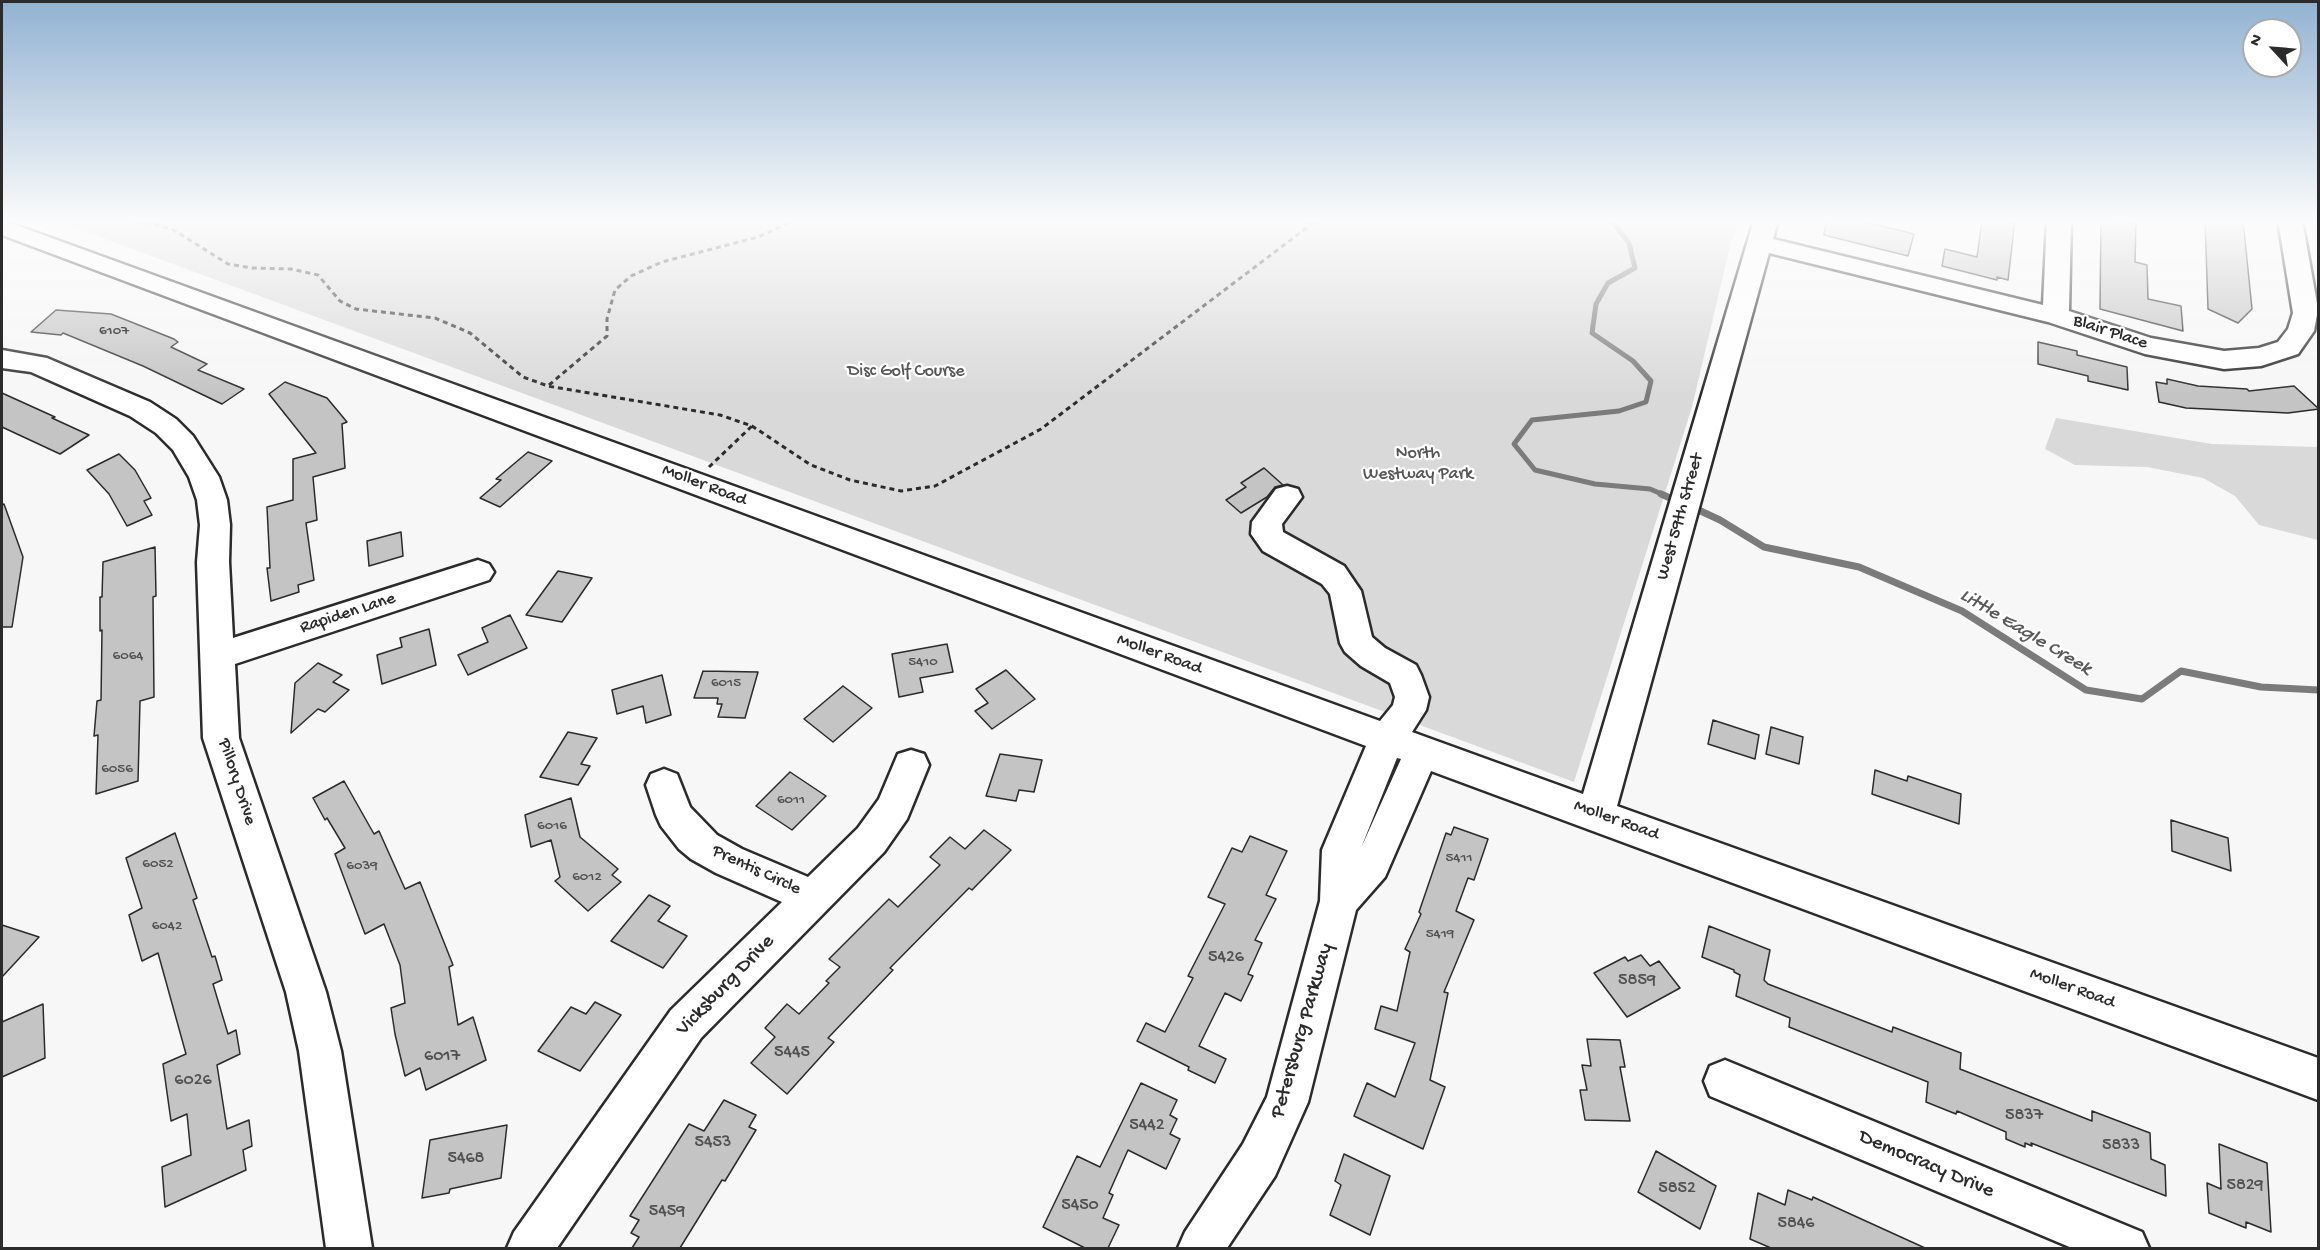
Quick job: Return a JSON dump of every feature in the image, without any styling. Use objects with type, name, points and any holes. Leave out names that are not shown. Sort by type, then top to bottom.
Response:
[{"type":"street","name":"Moller Road","points":[[142,278],[693,481],[994,596],[2319,1079]]},
{"type":"street","name":"West 59th Street","points":[[1596,814],[1750,278]]},
{"type":"street","name":"Blair Place","points":[[1925,278],[2056,316],[2145,345],[2224,360],[2261,357],[2288,348],[2301,331],[2306,314],[2300,278]]},
{"type":"street","points":[[2056,316],[2057,278]]},
{"type":"street","name":"Pillory Drive","points":[[2,359],[37,364],[129,403],[166,426],[190,452],[204,477],[214,512],[213,562],[221,738],[306,992],[320,1051],[349,1248]]},
{"type":"street","name":"Petersburg Parkway","points":[[1201,1248],[1259,1160],[1287,1102],[1340,902],[1341,850],[1387,738],[1408,710],[1412,697],[1404,675],[1373,657],[1358,643],[1345,591],[1333,575],[1274,543],[1267,534],[1267,522],[1287,497]]},
{"type":"street","name":"Rapiden Lane","points":[[218,656],[478,572]]},
{"type":"street","name":"Petersburg Parkway","points":[[1340,902],[1372,865],[1422,751]]},
{"type":"street","name":"Vicksburg Drive","points":[[530,1248],[686,1024],[875,836],[899,799],[911,765]]},
{"type":"street","name":"Prentis Circle","points":[[664,784],[674,815],[692,837],[704,847],[729,861],[812,897]]},
{"type":"street","name":"Democracy Drive","points":[[1725,1082],[2126,1248]]},
{"type":"path","points":[[321,278],[340,301],[356,309],[435,318],[470,333],[524,377],[548,386],[720,415],[752,426],[811,465],[850,480],[901,491],[935,486],[1041,429],[1240,278]]},
{"type":"path","points":[[548,386],[607,336],[607,319],[615,290],[628,278]]},
{"type":"path","points":[[693,481],[752,426]]},
{"type":"green space","name":"North Westway Park","points":[[212,278],[1722,278],[1692,407],[1574,782]]},
{"type":"green space","points":[[2056,418],[2212,444],[2318,447],[2318,540],[2259,525],[2235,496],[2203,478],[2147,467],[2075,465],[2045,449]]},
{"type":"building","points":[[2100,278],[2147,278],[2148,299],[2181,306],[2183,331],[2100,309]]},
{"type":"building","points":[[2207,278],[2249,278],[2252,309],[2238,323],[2208,309]]},
{"type":"building","points":[[56,310],[111,314],[174,339],[178,342],[171,347],[207,364],[198,370],[244,389],[222,404],[143,366],[63,333],[61,335],[31,332]]},
{"type":"building","points":[[2038,342],[2077,351],[2077,355],[2127,367],[2128,390],[2088,381],[2088,376],[2038,364]]},
{"type":"building","points":[[2167,379],[2198,386],[2249,391],[2294,386],[2319,409],[2288,413],[2186,408],[2159,402],[2156,382],[2167,384]]},
{"type":"building","points":[[285,382],[327,398],[347,422],[342,424],[345,468],[313,477],[317,520],[306,523],[314,580],[298,585],[299,592],[271,601],[267,568],[270,568],[267,507],[293,500],[293,459],[316,453],[269,394]]},
{"type":"building","points":[[2,393],[89,435],[60,454],[2,427]]},
{"type":"building","points":[[528,452],[552,461],[500,507],[480,498],[501,480],[496,479]]},
{"type":"building","points":[[119,454],[135,470],[151,498],[144,501],[152,515],[127,526],[109,494],[87,470]]},
{"type":"building","points":[[1264,468],[1283,485],[1275,487],[1267,497],[1241,513],[1226,500],[1246,487],[1241,483]]},
{"type":"building","points":[[4,504],[23,557],[12,627],[2,627],[2,505]]},
{"type":"building","points":[[401,532],[403,556],[369,566],[367,541]]},
{"type":"building","points":[[155,547],[154,697],[140,701],[138,781],[96,794],[98,735],[94,736],[97,701],[101,700],[100,597],[102,597],[103,562]]},
{"type":"building","points":[[558,571],[592,578],[562,622],[526,615]]},
{"type":"building","points":[[510,615],[527,648],[468,675],[458,655],[488,642],[482,628]]},
{"type":"building","points":[[429,629],[436,665],[382,684],[377,655],[402,647],[400,638]]},
{"type":"building","points":[[947,644],[953,672],[920,678],[923,692],[899,697],[892,654]]},
{"type":"building","points":[[318,663],[342,675],[333,682],[349,690],[325,712],[318,709],[291,733],[295,683]]},
{"type":"building","points":[[1006,670],[1035,699],[992,729],[975,711],[988,703],[976,689]]},
{"type":"building","points":[[703,671],[758,672],[745,718],[718,717],[722,704],[717,704],[718,698],[694,698]]},
{"type":"building","points":[[662,675],[671,715],[646,723],[643,706],[617,714],[612,690]]},
{"type":"building","points":[[843,686],[872,708],[833,742],[804,719]]},
{"type":"building","points":[[1713,720],[1759,735],[1755,759],[1708,744]]},
{"type":"building","points":[[1771,727],[1803,737],[1799,764],[1766,754]]},
{"type":"building","points":[[568,732],[597,738],[581,764],[590,766],[578,785],[540,777]]},
{"type":"building","points":[[1000,754],[1042,760],[1034,792],[1019,790],[1016,801],[986,796]]},
{"type":"building","points":[[1875,770],[1907,781],[1908,776],[1961,794],[1959,824],[1872,794]]},
{"type":"building","points":[[790,772],[826,796],[792,830],[756,806]]},
{"type":"building","points":[[344,781],[374,834],[379,831],[405,889],[420,882],[453,965],[449,967],[458,1025],[473,1017],[486,1060],[426,1090],[420,1068],[405,1076],[395,1034],[391,1008],[405,1003],[400,965],[384,924],[365,934],[335,854],[345,848],[313,798]]},
{"type":"building","points":[[571,798],[580,837],[618,869],[612,875],[621,882],[588,911],[555,881],[560,877],[551,840],[531,847],[525,815]]},
{"type":"building","points":[[2171,820],[2228,838],[2231,871],[2172,851]]},
{"type":"building","points":[[1454,827],[1488,839],[1474,880],[1468,878],[1456,911],[1474,920],[1444,992],[1448,993],[1430,1080],[1445,1087],[1423,1149],[1354,1116],[1367,1083],[1395,1097],[1415,1043],[1375,1029],[1381,1006],[1397,1011],[1410,952],[1405,949],[1421,914],[1419,912],[1446,833],[1451,835]]},
{"type":"building","points":[[984,830],[1011,850],[972,890],[969,888],[890,968],[893,970],[828,1038],[834,1042],[787,1094],[751,1063],[775,1037],[765,1028],[787,1004],[799,1014],[829,983],[826,981],[840,967],[829,959],[889,899],[898,907],[940,865],[930,857],[950,837],[965,849]]},
{"type":"building","points":[[175,833],[197,898],[193,900],[222,980],[213,984],[228,1034],[236,1030],[240,1054],[217,1065],[227,1129],[249,1120],[252,1146],[243,1150],[246,1170],[165,1207],[162,1167],[191,1155],[187,1114],[171,1121],[163,1064],[186,1054],[158,953],[142,961],[129,915],[142,908],[126,858]]},
{"type":"building","points":[[1250,836],[1287,851],[1266,895],[1276,899],[1255,940],[1262,943],[1248,974],[1253,976],[1241,1001],[1225,993],[1199,1046],[1226,1059],[1215,1083],[1137,1041],[1146,1023],[1165,1032],[1193,978],[1188,976],[1225,904],[1208,897],[1232,848],[1242,852]]},
{"type":"building","points":[[649,895],[670,906],[658,921],[687,936],[663,968],[611,941]]},
{"type":"building","points":[[2,925],[39,937],[2,977]]},
{"type":"building","points":[[1709,926],[1770,950],[1764,980],[1768,984],[1892,1032],[1893,1027],[1961,1053],[1960,1069],[2092,1121],[2092,1111],[2150,1133],[2151,1159],[2165,1165],[2166,1196],[2031,1143],[2032,1146],[2025,1143],[2025,1147],[2006,1139],[2006,1132],[1957,1111],[1956,1114],[1926,1102],[1928,1082],[1789,1027],[1790,1018],[1736,996],[1740,975],[1734,970],[1702,957]]},
{"type":"building","points":[[1641,955],[1650,966],[1659,961],[1680,988],[1627,1017],[1594,973],[1625,957],[1628,961]]},
{"type":"building","points":[[595,1002],[621,1015],[580,1071],[538,1051],[571,1007],[586,1014]]},
{"type":"building","points":[[43,1004],[45,1058],[2,1077],[2,1022]]},
{"type":"building","points":[[1587,1039],[1620,1040],[1625,1067],[1620,1067],[1630,1121],[1585,1120],[1580,1090],[1587,1090],[1582,1065],[1591,1066]]},
{"type":"building","points":[[1141,1083],[1177,1100],[1170,1115],[1177,1119],[1170,1134],[1180,1139],[1166,1169],[1128,1150],[1109,1193],[1113,1195],[1103,1218],[1119,1225],[1108,1248],[1085,1248],[1043,1227],[1077,1156],[1100,1167]]},
{"type":"building","points":[[724,1100],[756,1115],[749,1127],[756,1130],[725,1181],[722,1180],[680,1248],[632,1248],[639,1237],[631,1233],[639,1220],[630,1216],[689,1124],[704,1131]]},
{"type":"building","points":[[507,1125],[501,1178],[450,1189],[449,1193],[422,1198],[430,1140]]},
{"type":"building","points":[[2219,1144],[2267,1163],[2271,1232],[2246,1222],[2246,1228],[2209,1213],[2207,1183],[2221,1189]]},
{"type":"building","points":[[1656,1151],[1716,1186],[1700,1229],[1638,1192]]},
{"type":"building","points":[[1344,1154],[1390,1176],[1370,1235],[1330,1215],[1341,1185],[1335,1181]]},
{"type":"building","points":[[1788,1190],[1812,1200],[1813,1197],[1925,1248],[1771,1248],[1750,1239],[1758,1193],[1785,1205]]},
{"type":"waterway","name":"Little Eagle Creek","points":[[1616,278],[1608,283],[1596,304],[1592,333],[1633,361],[1651,381],[1646,402],[1619,411],[1532,420],[1514,444],[1535,470],[1595,484],[1650,489],[1664,495]]},
{"type":"waterway","name":"Little Eagle Creek","points":[[1661,494],[1679,502]]},
{"type":"waterway","name":"Little Eagle Creek","points":[[1692,507],[1720,520],[1764,547],[1859,567],[1962,611],[2086,690],[2142,699],[2181,671],[2261,687],[2318,690]]},
{"type":"park label","name":"Disc Golf Course","points":[[906,372]]}]
